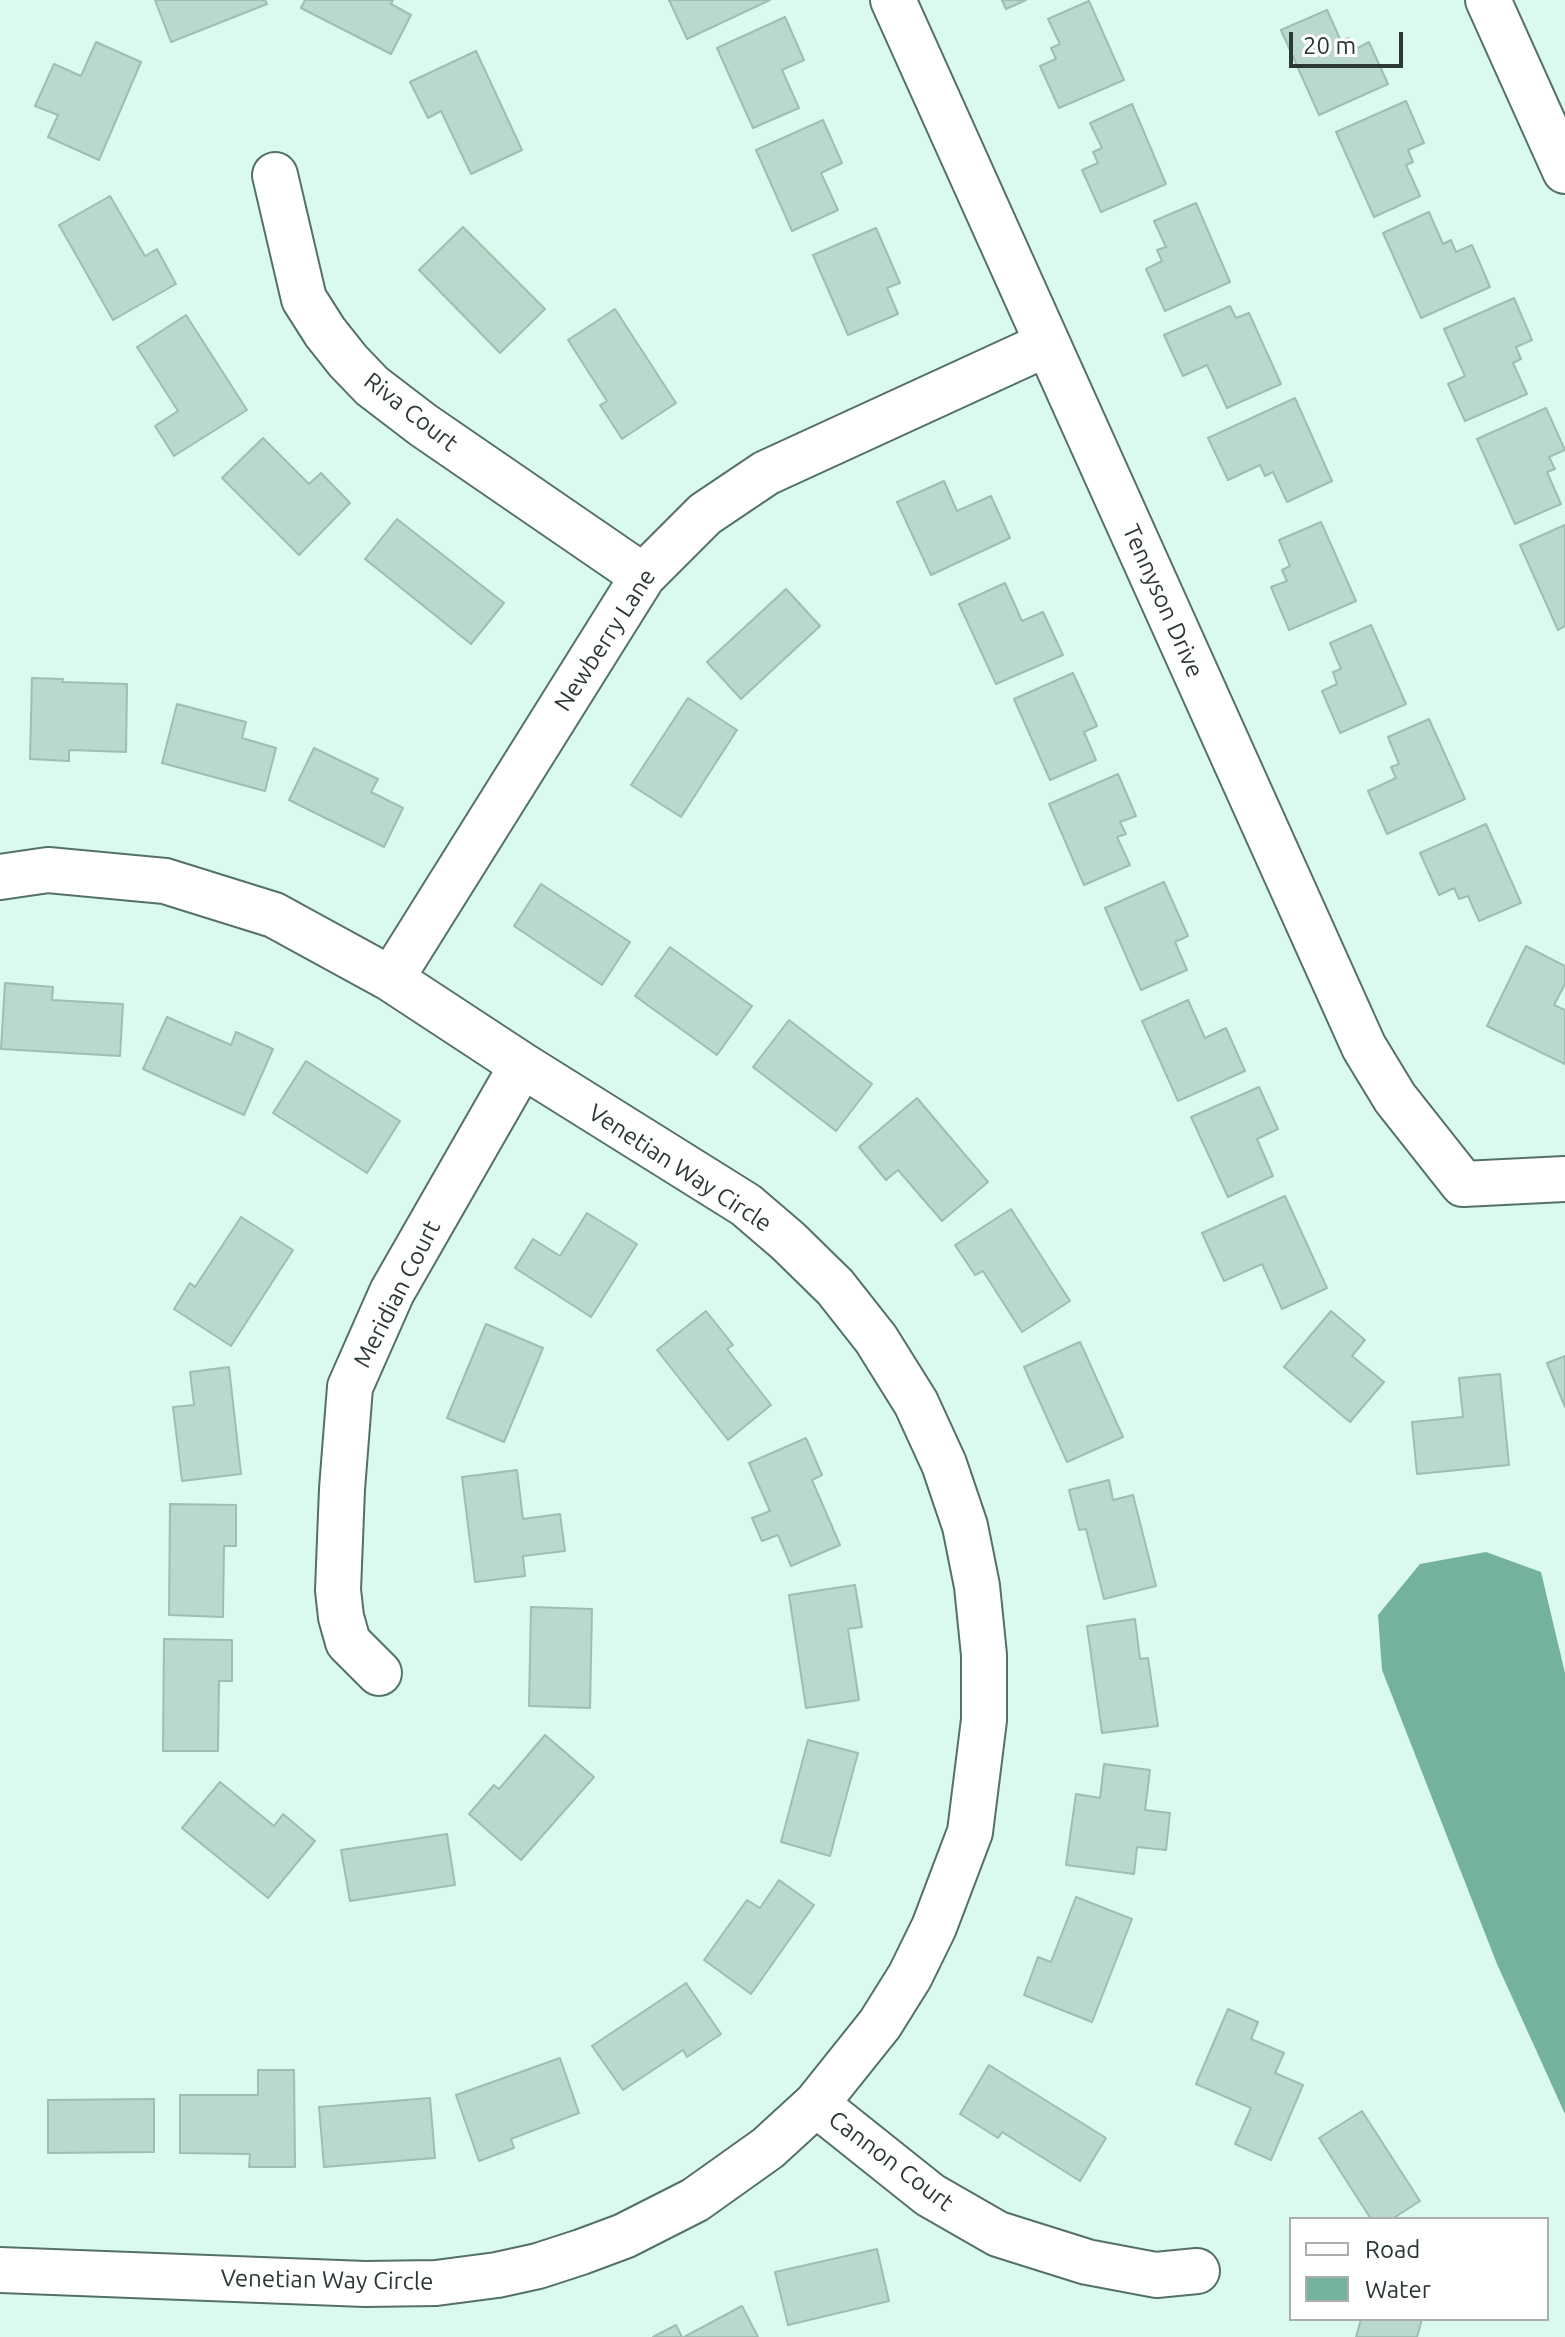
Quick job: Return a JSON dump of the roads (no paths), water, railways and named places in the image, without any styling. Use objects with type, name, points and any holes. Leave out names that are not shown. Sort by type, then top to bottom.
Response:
[{"type":"street","name":"Tennyson Drive","points":[[893,0],[1364,1047],[1395,1098],[1463,1184],[1565,1179]]},
{"type":"street","points":[[1488,0],[1565,171]]},
{"type":"street","name":"Riva Court","points":[[275,175],[304,299],[348,361],[372,386],[423,425],[643,576]]},
{"type":"street","name":"Newberry Lane","points":[[391,979],[643,576],[705,514],[766,473],[1047,344]]},
{"type":"street","name":"Venetian Way Circle","points":[[0,877],[48,870],[165,881],[274,915],[391,979],[746,1205],[835,1287],[876,1339],[916,1403],[944,1464],[965,1526],[977,1586],[984,1655],[984,1720],[970,1832],[934,1927],[910,1976],[880,2024],[816,2104],[768,2148],[695,2200],[624,2236],[538,2266],[436,2283],[365,2284],[0,2270]]},
{"type":"street","name":"Meridian Court","points":[[379,1673],[348,1642],[338,1590],[350,1387],[392,1292],[522,1065]]},
{"type":"street","name":"Cannon Court","points":[[816,2104],[930,2195],[998,2234],[1087,2262],[1156,2275],[1197,2271]]},
{"type":"water","points":[[1486,1552],[1541,1572],[1565,1673],[1565,2114],[1497,1964],[1382,1670],[1378,1615],[1420,1564]]}]
